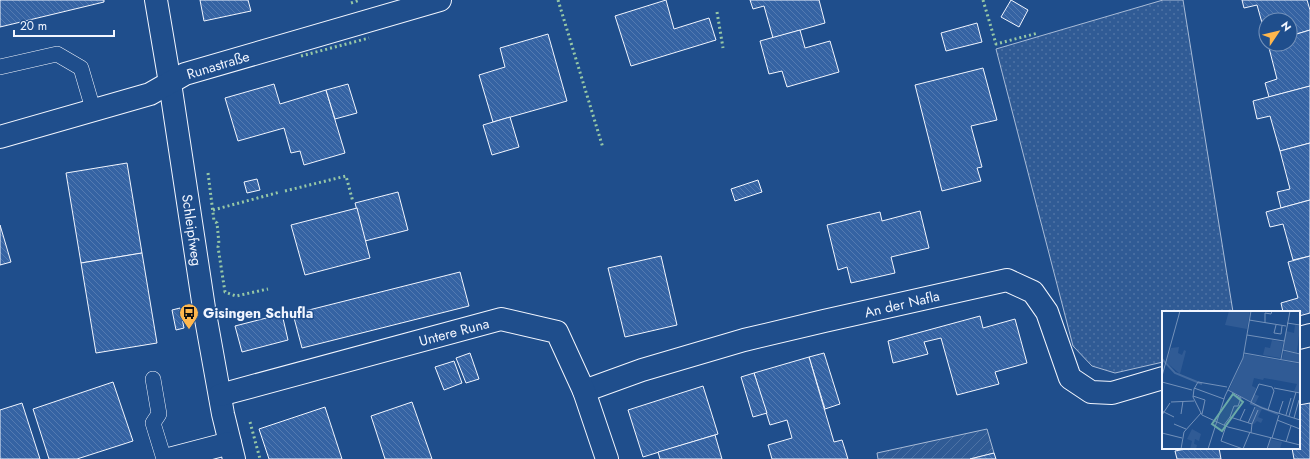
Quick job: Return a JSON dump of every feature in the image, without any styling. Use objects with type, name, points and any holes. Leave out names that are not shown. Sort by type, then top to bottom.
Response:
[{"type":"street","name":"Schleipfweg","points":[[156,0],[204,308],[232,451]]},
{"type":"street","name":"Runastraße","points":[[0,137],[93,109],[150,94],[185,74],[440,0]]},
{"type":"street","name":"An der Nafla","points":[[584,391],[642,370],[744,340],[1007,280],[1033,292],[1047,312],[1070,378],[1092,392],[1112,393],[1162,378]]},
{"type":"street","name":"Untere Runa","points":[[220,395],[501,319],[557,332],[584,391],[607,459]]},
{"type":"street","points":[[1300,338],[1310,335]]},
{"type":"street","points":[[169,459],[232,451]]},
{"type":"lane","points":[[0,67],[57,54],[81,68],[93,109]]},
{"type":"lane","points":[[153,380],[159,414],[153,423],[164,459]]},
{"type":"shaded area","points":[[1163,0],[1183,0],[1233,311],[1162,311],[1162,362],[1115,373],[1092,366],[1073,346],[996,49]]},
{"type":"shaded area","points":[[987,429],[994,453],[970,459],[878,459],[877,453]]},
{"type":"building","points":[[0,0],[104,0],[104,2],[0,27]]},
{"type":"building","points":[[200,0],[248,0],[251,11],[204,21]]},
{"type":"building","points":[[666,0],[674,29],[709,18],[716,40],[631,66],[615,16]]},
{"type":"building","points":[[750,0],[819,0],[825,23],[773,38],[764,6],[753,9]]},
{"type":"building","points":[[1011,0],[1028,10],[1019,27],[1001,17]]},
{"type":"building","points":[[1242,0],[1307,0],[1310,10],[1310,30],[1298,34],[1298,12],[1259,12],[1257,5],[1244,8]]},
{"type":"building","points":[[977,23],[982,42],[946,51],[941,33]]},
{"type":"building","points":[[800,30],[805,48],[830,41],[839,72],[787,87],[782,71],[769,74],[760,41]]},
{"type":"building","points":[[1310,30],[1310,86],[1269,97],[1265,83],[1277,79],[1270,52],[1298,52],[1298,34]]},
{"type":"building","points":[[548,34],[567,101],[493,122],[479,75],[505,67],[500,48]]},
{"type":"building","points":[[983,68],[997,120],[971,126],[982,167],[977,168],[981,181],[942,191],[915,85]]},
{"type":"building","points":[[274,84],[280,104],[326,90],[345,153],[304,165],[300,151],[291,153],[284,128],[238,141],[225,98]]},
{"type":"building","points":[[348,84],[357,113],[335,119],[326,90]]},
{"type":"building","points":[[1310,86],[1310,143],[1280,151],[1270,116],[1257,119],[1253,101]]},
{"type":"building","points":[[510,117],[519,147],[492,155],[483,125]]},
{"type":"building","points":[[1310,143],[1310,200],[1281,208],[1277,192],[1290,189],[1280,151]]},
{"type":"building","points":[[127,163],[142,253],[81,263],[66,173]]},
{"type":"building","points":[[257,179],[260,190],[247,193],[244,182]]},
{"type":"building","points":[[758,180],[762,192],[735,201],[731,189]]},
{"type":"building","points":[[398,192],[408,230],[365,241],[355,203]]},
{"type":"building","points":[[1310,200],[1310,256],[1293,260],[1283,224],[1270,227],[1266,212]]},
{"type":"building","points":[[357,208],[370,258],[305,275],[291,225]]},
{"type":"building","points":[[920,211],[929,248],[891,257],[895,273],[851,283],[847,267],[838,270],[827,225],[880,212],[882,221]]},
{"type":"building","points":[[0,225],[11,262],[0,265]]},
{"type":"building","points":[[142,253],[157,343],[96,353],[81,263]]},
{"type":"building","points":[[661,256],[677,325],[625,337],[608,268]]},
{"type":"building","points":[[1310,256],[1310,313],[1300,316],[1300,311],[1283,311],[1281,303],[1298,298],[1288,262]]},
{"type":"building","points":[[460,272],[469,306],[302,348],[293,314]]},
{"type":"building","points":[[180,308],[184,328],[176,330],[172,310]]},
{"type":"building","points":[[282,314],[288,340],[242,352],[235,326]]},
{"type":"building","points":[[980,316],[983,328],[1015,319],[1027,363],[995,372],[999,384],[957,395],[941,338],[924,342],[928,354],[893,363],[888,341]]},
{"type":"building","points":[[470,353],[479,379],[466,383],[456,358]]},
{"type":"building","points":[[824,353],[840,404],[825,409],[809,357]]},
{"type":"building","points":[[809,357],[834,442],[842,440],[848,459],[772,459],[768,445],[792,438],[787,420],[770,425],[754,373]]},
{"type":"building","points":[[454,361],[462,383],[444,390],[435,367]]},
{"type":"building","points":[[754,373],[767,413],[753,417],[741,377]]},
{"type":"building","points":[[113,382],[133,441],[77,459],[49,459],[33,409]]},
{"type":"building","points":[[703,386],[718,434],[643,457],[628,410]]},
{"type":"building","points":[[412,402],[432,459],[385,459],[371,416]]},
{"type":"building","points":[[22,403],[40,459],[0,459],[0,410]]},
{"type":"building","points":[[1310,403],[1310,459],[1294,459],[1292,449],[1300,449],[1300,405]]},
{"type":"building","points":[[325,407],[342,459],[269,459],[259,429]]},
{"type":"building","points":[[715,435],[722,459],[660,459],[658,452]]},
{"type":"building","points":[[1186,449],[1219,449],[1221,459],[1177,459],[1175,451]]},
{"type":"building","points":[[994,453],[996,459],[970,459]]},
{"type":"hedge","points":[[351,3],[360,0]]},
{"type":"hedge","points":[[558,0],[603,148]]},
{"type":"hedge","points":[[983,0],[996,44],[1038,33]]},
{"type":"hedge","points":[[717,12],[723,48]]},
{"type":"hedge","points":[[301,56],[369,38]]},
{"type":"hedge","points":[[208,173],[214,221],[217,223],[218,247],[225,292],[236,296],[268,289]]},
{"type":"hedge","points":[[285,191],[346,176],[353,202]]},
{"type":"hedge","points":[[213,210],[280,192]]},
{"type":"hedge","points":[[250,422],[260,459]]},
{"type":"place","name":"Gisingen Schufla","points":[[189,330]]}]
